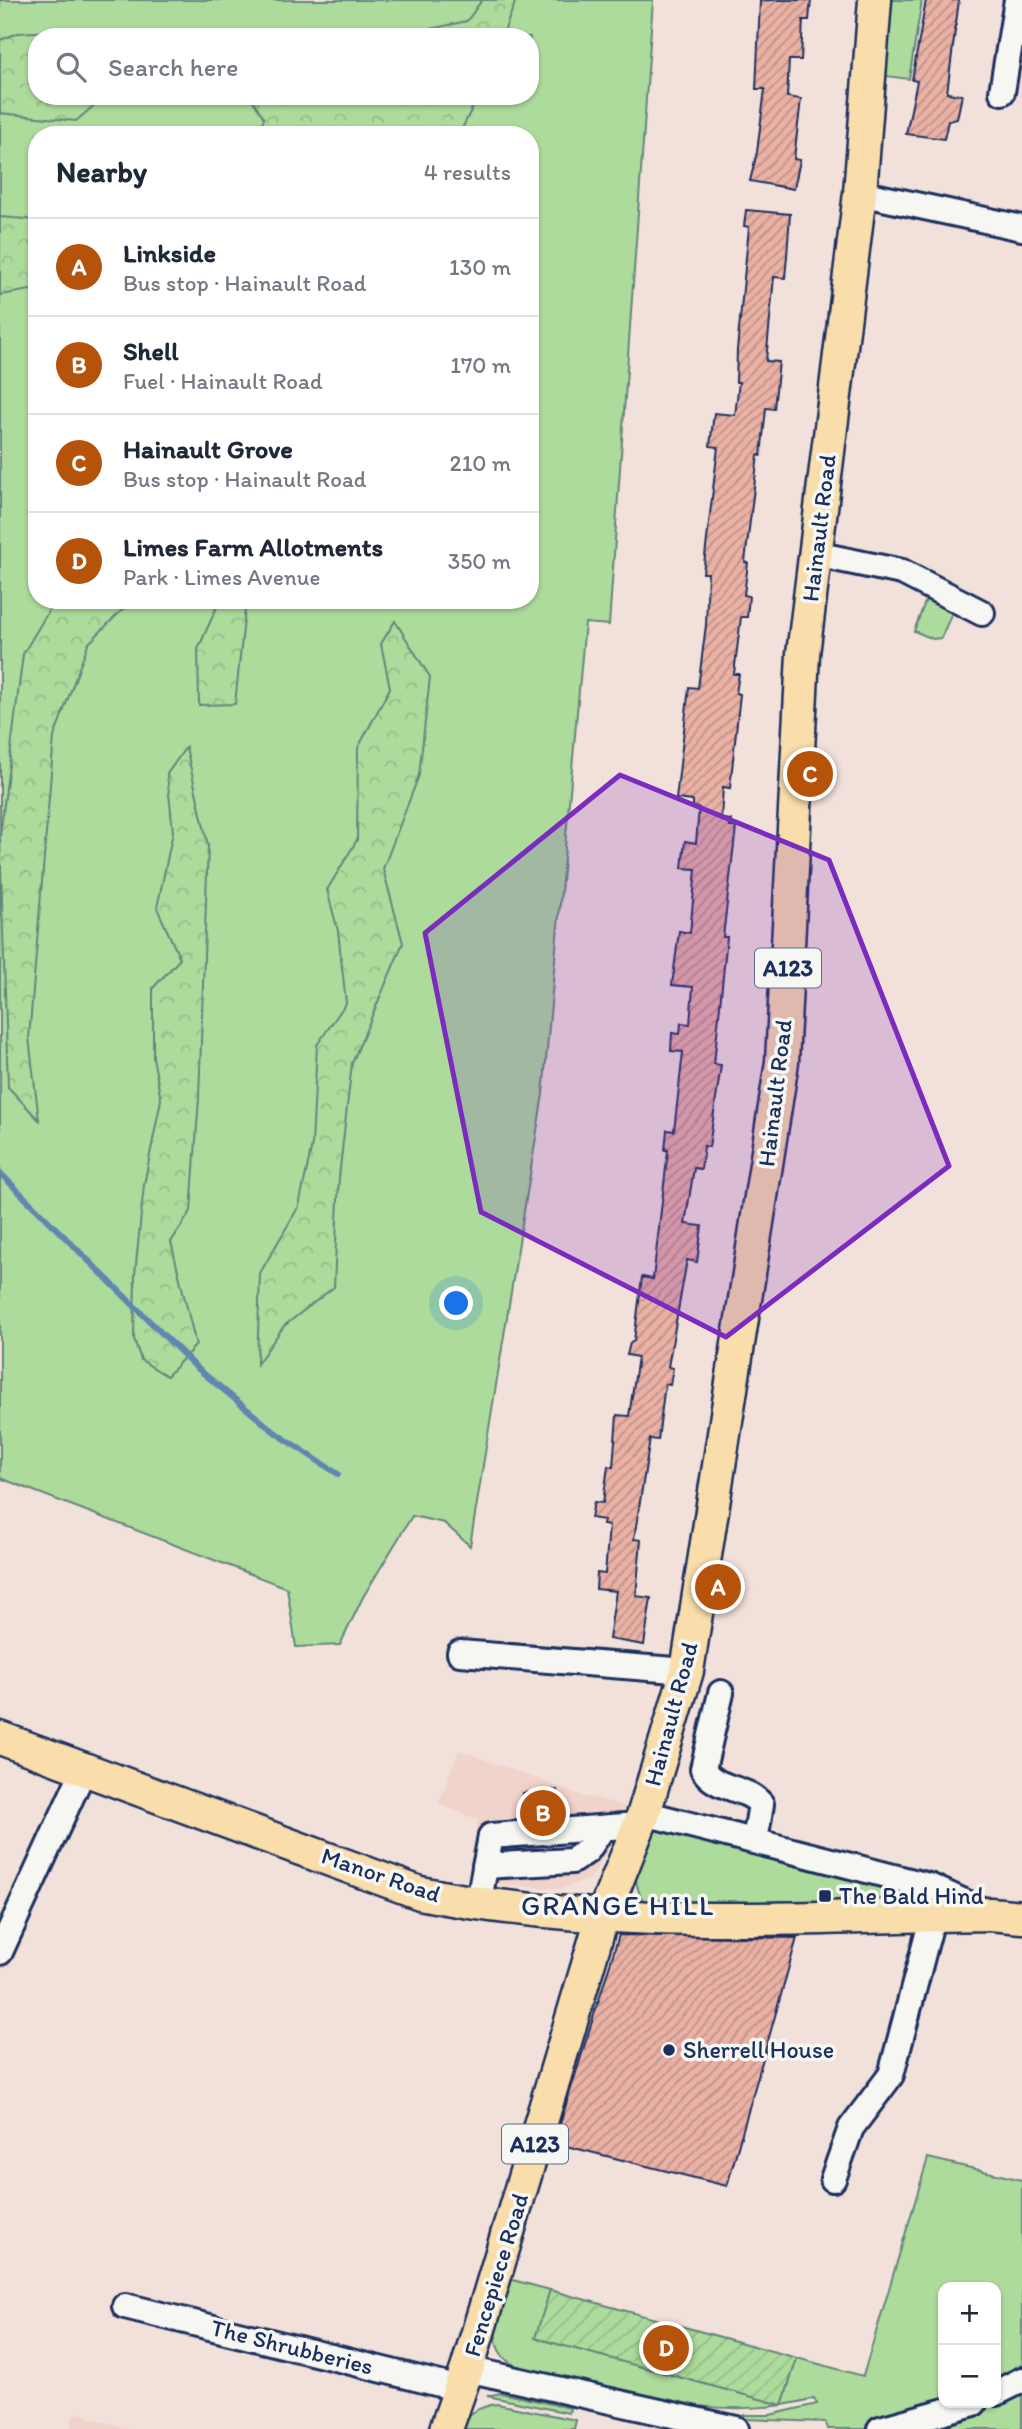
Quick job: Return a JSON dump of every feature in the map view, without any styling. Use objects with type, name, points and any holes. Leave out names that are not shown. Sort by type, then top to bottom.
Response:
[{"type":"main road","name":"Hainault Road","points":[[602,1918],[641,1819],[687,1671],[782,1062],[803,654],[860,193],[875,0]]},
{"type":"main road","name":"Manor Road","points":[[0,1738],[420,1893],[478,1905],[602,1918],[990,1914],[1022,1917]]},
{"type":"main road","name":"Fencepiece Road","points":[[446,2429],[464,2379],[602,1918]]},
{"type":"street","points":[[1002,92],[1017,0]]},
{"type":"street","points":[[860,193],[1022,228]]},
{"type":"street","points":[[816,554],[902,572],[982,613]]},
{"type":"street","points":[[460,1653],[687,1671]]},
{"type":"street","points":[[721,1693],[703,1769],[714,1780],[748,1794],[761,1804],[755,1841]]},
{"type":"street","points":[[0,1952],[84,1769]]},
{"type":"street","points":[[478,1905],[485,1866],[572,1861],[586,1851],[602,1829],[641,1819]]},
{"type":"street","name":"Manor Road","points":[[641,1819],[755,1841],[929,1886],[990,1914]]},
{"type":"street","points":[[833,2179],[851,2128],[891,2075],[933,1915]]},
{"type":"street","name":"The Shrubberies","points":[[125,2306],[464,2379],[736,2429]]},
{"type":"street","points":[[1001,2390],[1022,2380]]},
{"type":"street","points":[[880,2429],[956,2408]]},
{"type":"highlighted area","points":[[620,775],[829,860],[949,1166],[726,1337],[481,1212],[425,933]]},
{"type":"shaded area","points":[[459,1750],[588,1798],[595,1797],[625,1807],[614,1839],[591,1878],[561,1889],[497,1884],[468,1876],[478,1820],[438,1804]]},
{"type":"shaded area","points":[[75,2412],[128,2429],[70,2429]]},
{"type":"green space","points":[[0,0],[653,0],[609,625],[585,623],[543,1094],[470,1546],[444,1523],[412,1516],[363,1597],[340,1645],[296,1647],[287,1588],[0,1478]]},
{"type":"green space","points":[[482,0],[516,0],[505,28],[435,28],[467,21]]},
{"type":"green space","points":[[884,0],[922,0],[909,79],[878,75]]},
{"type":"green space","points":[[28,32],[28,105],[95,105],[76,121],[0,113],[0,40]]},
{"type":"green space","points":[[256,105],[474,105],[463,126],[261,126],[264,118]]},
{"type":"green space","points":[[0,217],[28,219],[28,290],[0,295]]},
{"type":"green space","points":[[927,597],[951,608],[952,613],[941,638],[933,639],[914,631]]},
{"type":"green space","points":[[50,609],[123,609],[88,644],[54,737],[29,1038],[39,1120],[8,1087],[0,836],[23,654]]},
{"type":"green space","points":[[216,609],[245,609],[235,704],[199,705],[198,649]]},
{"type":"green space","points":[[395,621],[430,677],[419,775],[383,869],[403,943],[352,1063],[339,1177],[334,1287],[284,1326],[257,1364],[260,1273],[299,1206],[312,1145],[317,1045],[346,1003],[338,931],[327,890],[357,840],[358,748],[390,688],[381,644]]},
{"type":"green space","points":[[186,747],[208,845],[199,1098],[191,1211],[171,1242],[196,1345],[167,1376],[141,1360],[134,1339],[135,1274],[144,1185],[161,1100],[153,1057],[153,988],[180,959],[157,908],[173,832],[167,774]]},
{"type":"green space","points":[[651,1822],[957,1904],[646,1905],[637,1884],[636,1864]]},
{"type":"green space","points":[[928,2158],[1022,2180],[1022,2429],[828,2429],[825,2422],[743,2419],[744,2415],[770,2415],[817,2404],[814,2398],[782,2405],[797,2358],[863,2376]]},
{"type":"green space","points":[[509,2279],[550,2290],[536,2338],[782,2405],[742,2408],[670,2402],[527,2370],[512,2364],[502,2355],[495,2332]]},
{"type":"green space","points":[[550,2290],[797,2358],[782,2405],[535,2338]]},
{"type":"green space","points":[[501,2393],[570,2408],[569,2413],[487,2396]]},
{"type":"green space","points":[[497,2404],[576,2420],[574,2429],[459,2429],[465,2419],[475,2411]]},
{"type":"building","points":[[811,0],[809,20],[803,20],[801,60],[789,60],[787,97],[801,99],[794,159],[800,160],[794,189],[750,181],[757,152],[765,89],[756,89],[760,1]]},
{"type":"building","points":[[926,0],[959,0],[947,93],[962,95],[957,119],[948,121],[944,139],[906,134],[917,81],[912,80]]},
{"type":"building","points":[[746,210],[790,214],[785,278],[774,277],[766,361],[779,362],[774,409],[766,408],[761,456],[758,455],[745,562],[748,563],[744,595],[749,596],[747,617],[741,617],[734,674],[739,674],[736,693],[740,694],[730,788],[723,787],[721,819],[731,820],[730,827],[736,827],[723,937],[727,937],[714,1064],[721,1065],[709,1147],[704,1146],[701,1169],[694,1168],[685,1224],[702,1226],[697,1262],[687,1260],[668,1367],[673,1368],[670,1385],[665,1384],[658,1440],[650,1439],[634,1539],[641,1540],[636,1596],[651,1598],[644,1645],[609,1639],[616,1591],[596,1589],[597,1573],[605,1574],[609,1526],[603,1525],[604,1520],[591,1518],[594,1502],[603,1503],[608,1466],[613,1467],[617,1415],[629,1416],[638,1357],[627,1355],[630,1343],[634,1341],[642,1277],[653,1279],[668,1150],[665,1150],[667,1130],[674,1131],[683,1052],[671,1051],[672,1033],[680,1034],[681,1023],[690,1024],[693,987],[672,985],[679,931],[690,933],[696,869],[682,868],[685,841],[696,843],[699,808],[693,807],[693,801],[676,799],[689,687],[698,688],[706,625],[708,573],[703,573],[718,447],[710,446],[714,413],[735,415],[739,382],[736,382],[737,350],[749,227],[744,226]]},
{"type":"building","points":[[557,1790],[559,1816],[523,1819],[523,1793]]},
{"type":"building","name":"Sherrell House","points":[[619,1935],[797,1938],[727,2186],[554,2143]]},
{"type":"waterway","points":[[0,1173],[197,1368],[276,1433],[338,1474]]},
{"type":"place","name":"Hainault Grove","points":[[810,774]]},
{"type":"place","name":"Linkside","points":[[718,1587]]},
{"type":"place","name":"Shell","points":[[543,1813]]},
{"type":"place","name":"The Bald Hind","points":[[825,1896]]},
{"type":"place","name":"Sherrell House","points":[[669,2050]]},
{"type":"place","name":"Limes Farm Allotments","points":[[666,2348]]},
{"type":"district","name":"GRANGE HILL","points":[[618,1905]]}]
